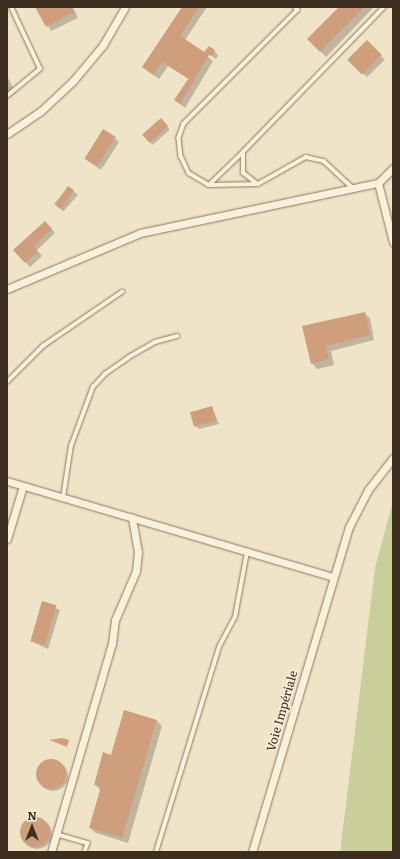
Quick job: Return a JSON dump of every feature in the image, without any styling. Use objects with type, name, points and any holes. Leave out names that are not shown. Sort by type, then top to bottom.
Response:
[{"type":"street","points":[[7,134],[41,111],[73,81],[103,45],[125,7]]},
{"type":"street","points":[[7,289],[140,233],[378,183],[393,168]]},
{"type":"street","points":[[378,183],[391,224],[393,242]]},
{"type":"street","name":"Voie Impériale","points":[[252,852],[333,577],[358,507],[393,458]]},
{"type":"street","points":[[7,481],[333,577]]},
{"type":"street","points":[[7,538],[23,486]]},
{"type":"street","points":[[51,852],[112,644],[115,620],[136,571],[138,552],[132,518]]},
{"type":"lane","points":[[7,96],[40,69],[11,7]]},
{"type":"lane","points":[[295,7],[298,10],[180,130],[180,152],[185,166],[197,180],[209,185],[258,184],[306,157],[324,161],[353,188]]},
{"type":"lane","points":[[209,185],[384,7]]},
{"type":"lane","points":[[243,152],[243,173],[258,184]]},
{"type":"lane","points":[[7,382],[43,346],[122,292]]},
{"type":"lane","points":[[63,498],[71,446],[93,387],[104,374],[128,357],[154,342],[177,336]]},
{"type":"lane","points":[[156,852],[219,647],[235,617],[247,552]]},
{"type":"lane","points":[[56,834],[88,843],[85,852]]},
{"type":"green space","points":[[393,501],[393,852],[340,852],[375,568]]},
{"type":"building","points":[[35,7],[71,7],[74,12],[46,27]]},
{"type":"building","points":[[182,7],[199,7],[180,36],[209,55],[180,104],[174,100],[188,79],[192,81],[162,62],[153,75],[142,67]]},
{"type":"building","points":[[339,7],[365,7],[320,52],[307,39]]},
{"type":"building","points":[[367,40],[382,55],[362,75],[347,60]]},
{"type":"building","points":[[209,46],[215,50],[211,56],[204,52]]},
{"type":"building","points":[[161,118],[168,126],[149,143],[142,134]]},
{"type":"building","points":[[103,129],[116,137],[97,167],[84,159]]},
{"type":"building","points":[[68,186],[74,190],[61,209],[55,205]]},
{"type":"building","points":[[45,221],[52,229],[34,246],[38,252],[25,263],[13,250]]},
{"type":"building","points":[[365,312],[370,335],[326,346],[329,359],[311,364],[302,326]]},
{"type":"building","points":[[212,406],[216,420],[194,427],[190,412]]},
{"type":"building","points":[[42,601],[56,605],[45,646],[30,641]]},
{"type":"building","points":[[124,710],[157,720],[122,838],[89,828],[101,787],[94,785],[103,752],[111,755]]},
{"type":"building","points":[[62,738],[69,740],[67,747],[49,740]]},
{"type":"building","points":[[51,759],[57,760],[65,768],[65,780],[57,788],[51,789],[45,788],[37,780],[36,774],[37,768],[45,760]]},
{"type":"building","points":[[35,817],[45,822],[50,832],[45,842],[35,847],[25,842],[20,832],[25,822]]}]
